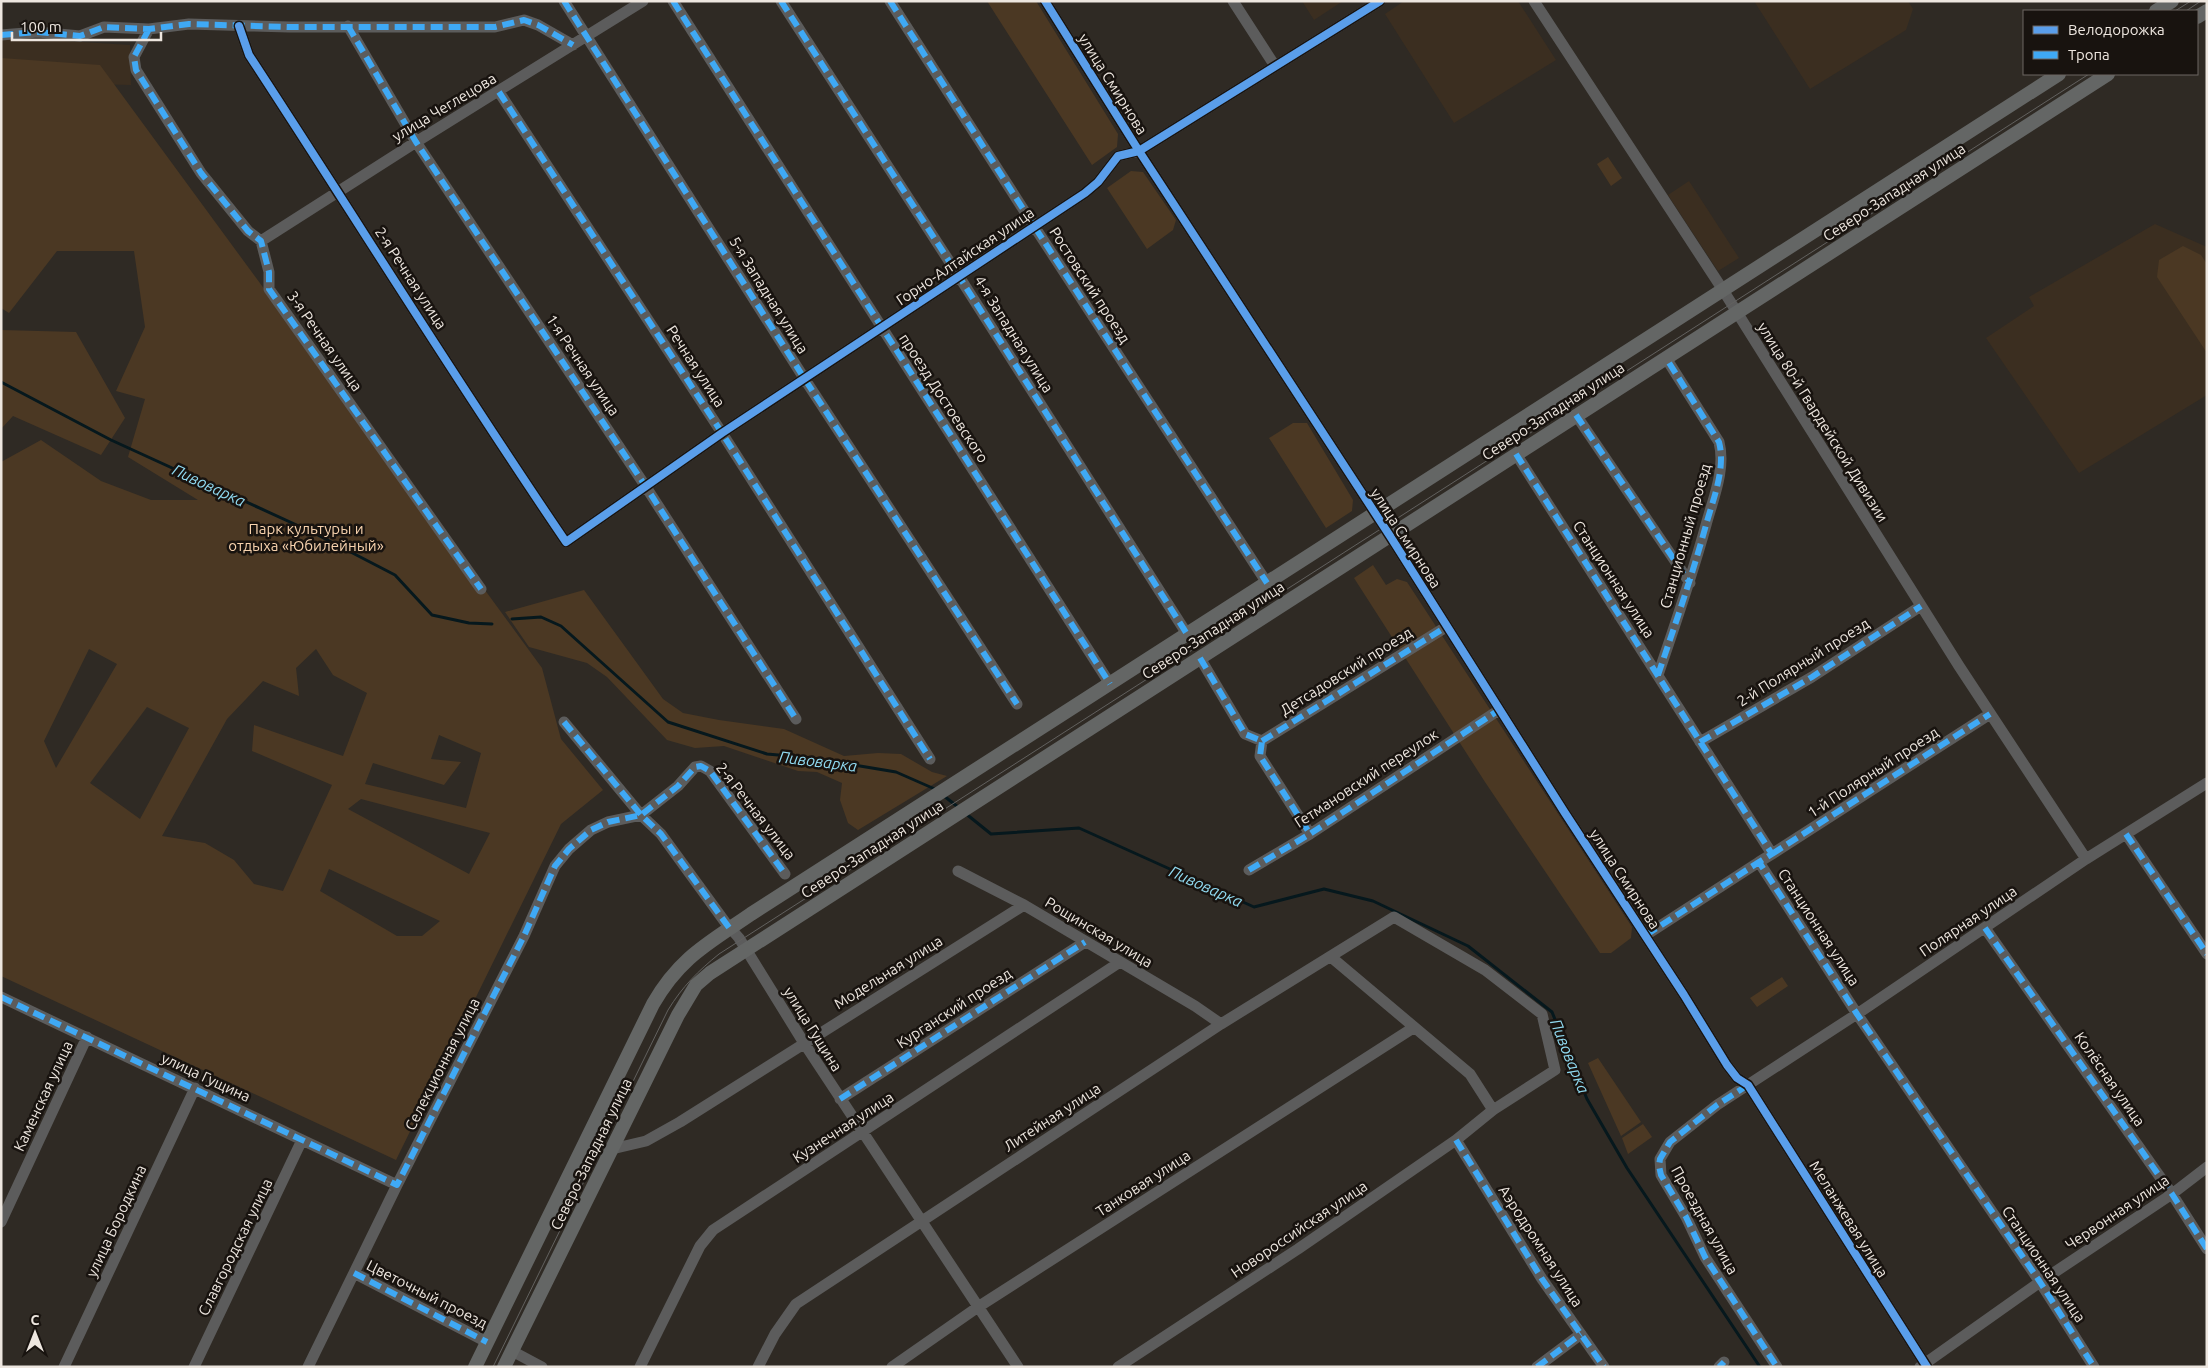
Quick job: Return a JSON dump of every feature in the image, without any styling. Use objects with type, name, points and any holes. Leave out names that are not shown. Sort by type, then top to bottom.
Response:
[{"type":"main road","points":[[2158,10],[2172,1]]},
{"type":"main road","name":"Северо-Западная улица","points":[[475,1367],[663,987],[690,957],[955,783],[2057,75]]},
{"type":"main road","name":"Северо-Западная улица","points":[[504,1367],[686,999],[710,973],[2106,75]]},
{"type":"street","name":"5-я Западная улица","points":[[564,1],[804,378],[1017,704]]},
{"type":"street","name":"улица Чеглецова","points":[[261,241],[643,1]]},
{"type":"street","name":"проезд Достоевского","points":[[672,1],[1110,684]]},
{"type":"street","name":"4-я Западная улица","points":[[781,1],[1187,634]]},
{"type":"street","name":"Ростовский проезд","points":[[890,1],[1267,583]]},
{"type":"street","name":"улица Смирнова","points":[[1045,1],[1139,151],[1390,536],[1498,710],[1646,935],[1726,1065],[1737,1078],[1748,1085]]},
{"type":"street","points":[[1233,1],[1275,66]]},
{"type":"street","name":"Горно-Алтайская улица","points":[[566,542],[722,433],[960,278],[1085,193],[1098,182],[1118,156],[1139,151],[1380,1]]},
{"type":"street","name":"улица 80-й Гвардейской Дивизии","points":[[1534,1],[1723,290],[1921,606],[2086,859]]},
{"type":"street","points":[[1,34],[38,32],[80,36],[104,27],[149,29],[189,24],[239,26],[495,27],[524,20],[538,25],[574,45]]},
{"type":"street","name":"2-я Речная улица","points":[[239,26],[249,55],[506,454],[566,542]]},
{"type":"street","name":"1-я Речная улица","points":[[348,26],[416,142],[646,487],[796,719]]},
{"type":"street","points":[[149,29],[134,57],[136,70],[201,173],[248,231],[261,241]]},
{"type":"street","name":"Речная улица","points":[[499,92],[722,433],[930,759]]},
{"type":"street","name":"3-я Речная улица","points":[[261,241],[269,272],[269,289],[481,589]]},
{"type":"street","name":"Станционный проезд","points":[[1658,675],[1690,583],[1716,491],[1722,454],[1719,442],[1666,358]]},
{"type":"street","points":[[1576,415],[1690,583]]},
{"type":"street","name":"Станционная улица","points":[[1516,454],[1772,854],[1759,862],[1857,1014],[2040,1282],[2094,1367]]},
{"type":"street","name":"2-й Полярный проезд","points":[[1700,742],[1812,677],[1921,606]]},
{"type":"street","name":"Детсадовский проезд","points":[[1262,741],[1446,627]]},
{"type":"street","points":[[1200,658],[1245,734],[1262,741],[1260,756],[1310,834]]},
{"type":"street","name":"Гетмановский переулок","points":[[1249,870],[1310,834],[1498,710]]},
{"type":"street","name":"1-й Полярный проезд","points":[[1772,854],[1990,714]]},
{"type":"street","name":"улица Гущина","points":[[564,722],[641,815],[661,834],[746,949],[840,1099],[1018,1367]]},
{"type":"street","name":"2-я Речная улица","points":[[641,815],[678,786],[695,767],[701,766],[710,771],[785,874]]},
{"type":"street","name":"Полярная улица","points":[[1748,1085],[1857,1014],[2086,859],[2207,783]]},
{"type":"street","name":"Селекционная улица","points":[[308,1367],[397,1185],[524,936],[555,866],[569,849],[591,830],[608,822],[641,815]]},
{"type":"street","points":[[2126,834],[2207,954]]},
{"type":"street","points":[[1646,935],[1759,862]]},
{"type":"street","name":"Рощинская улица","points":[[958,871],[1024,905],[1195,1006],[1221,1024]]},
{"type":"street","name":"Модельная улица","points":[[612,1149],[646,1141],[680,1122],[1024,905]]},
{"type":"street","name":"Литейная улица","points":[[758,1367],[775,1334],[796,1304],[1221,1024],[1394,917],[1484,970],[1542,1014],[1554,1070],[1493,1110]]},
{"type":"street","name":"Колёсная улица","points":[[1985,928],[2172,1194],[2207,1249]]},
{"type":"street","name":"Курганский проезд","points":[[840,1099],[1085,942]]},
{"type":"street","points":[[1330,957],[1470,1074],[1493,1110]]},
{"type":"street","name":"Кузнечная улица","points":[[640,1367],[700,1246],[713,1230],[1120,962]]},
{"type":"street","name":"улица Гущина","points":[[1,997],[397,1185]]},
{"type":"street","name":"Танковая улица","points":[[892,1367],[978,1307],[1413,1028]]},
{"type":"street","name":"Каменская улица","points":[[1,1222],[87,1038]]},
{"type":"street","name":"Меланжевая улица","points":[[1748,1085],[1924,1366]]},
{"type":"street","name":"Проездная улица","points":[[1748,1085],[1717,1105],[1670,1142],[1660,1159],[1659,1166],[1661,1175],[1686,1217],[1705,1257],[1777,1367]]},
{"type":"street","name":"улица Бородкина","points":[[64,1367],[195,1088]]},
{"type":"street","name":"Новороссийская улица","points":[[1118,1367],[1271,1267],[1456,1140],[1493,1110]]},
{"type":"street","name":"Славгородская улица","points":[[194,1367],[302,1140]]},
{"type":"street","name":"Аэродромная улица","points":[[1456,1140],[1542,1279],[1604,1367]]},
{"type":"street","name":"Червонная улица","points":[[1924,1366],[2040,1282],[2172,1194],[2207,1167]]},
{"type":"street","name":"Цветочный проезд","points":[[354,1273],[487,1342]]},
{"type":"street","points":[[1537,1367],[1581,1334]]},
{"type":"street","points":[[512,1351],[542,1367]]},
{"type":"shaded area","points":[[1302,1],[1343,1],[1314,20]]},
{"type":"shaded area","points":[[1404,1],[1518,1],[1556,60],[1454,123],[1385,14]]},
{"type":"shaded area","points":[[1754,1],[1908,1],[1913,9],[1906,30],[1810,89]]},
{"type":"shaded area","points":[[1,37],[130,45],[131,85],[91,84],[1,70]]},
{"type":"shaded area","points":[[1689,181],[1739,258],[1718,271],[1668,195]]},
{"type":"shaded area","points":[[2155,224],[2207,247],[2207,395],[2079,473],[1986,338],[2034,306],[2029,297]]},
{"type":"green space","points":[[987,1],[1036,1],[1118,134],[1117,147],[1092,165]]},
{"type":"green space","name":"Парк культуры и отдыха «Юбилейный»","points":[[1,58],[100,65],[542,668],[561,739],[603,790],[561,824],[396,1160],[1,976],[1,462],[41,440],[101,481],[151,500],[198,500],[128,457],[145,399],[116,391],[145,327],[134,251],[57,251],[9,313],[1,308]],"holes":[[[89,649],[117,664],[56,768],[44,741]],[[316,649],[333,675],[367,693],[343,756],[254,725],[252,751],[332,785],[283,891],[254,884],[234,860],[205,843],[162,836],[227,719],[263,681],[299,696],[296,668]],[[147,707],[189,728],[140,819],[90,783]],[[439,735],[481,753],[466,808],[365,784],[373,763],[444,785],[461,762],[431,759]],[[361,799],[490,833],[469,874],[348,809]],[[329,869],[440,921],[422,936],[397,936],[320,891]]]},
{"type":"green space","points":[[1608,157],[1622,178],[1611,186],[1597,164]]},
{"type":"green space","points":[[1131,171],[1143,172],[1176,220],[1173,230],[1147,249],[1107,188]]},
{"type":"green space","points":[[2183,246],[2201,255],[2207,264],[2207,353],[2157,277],[2159,260]]},
{"type":"green space","points":[[1,330],[76,332],[125,418],[101,455],[13,416],[1,429]]},
{"type":"green space","points":[[1293,423],[1307,423],[1353,500],[1352,511],[1326,528],[1269,438]]},
{"type":"green space","points":[[1373,565],[1386,585],[1397,579],[1407,582],[1632,927],[1631,938],[1611,953],[1600,953],[1485,782],[1354,578]]},
{"type":"green space","points":[[584,590],[663,699],[683,713],[784,729],[844,756],[878,753],[901,754],[932,772],[947,776],[858,830],[848,823],[840,800],[842,783],[817,772],[798,771],[724,746],[695,748],[667,740],[607,677],[587,663],[529,647],[505,612]]},
{"type":"green space","points":[[1782,977],[1788,986],[1757,1007],[1750,998]]},
{"type":"green space","points":[[1598,1058],[1641,1122],[1621,1136],[1588,1063]]},
{"type":"green space","points":[[1643,1124],[1652,1137],[1628,1154],[1622,1138]]},
{"type":"waterway","name":"Пивоварка","points":[[1,382],[111,440],[314,533],[395,575],[432,615],[469,623],[492,624]]},
{"type":"waterway","name":"Пивоварка","points":[[512,619],[541,617],[561,626],[668,722],[767,754],[812,758],[896,772],[937,790]]},
{"type":"waterway","name":"Пивоварка","points":[[944,796],[958,807]]},
{"type":"waterway","name":"Пивоварка","points":[[965,813],[991,834],[1079,828],[1254,907],[1324,889],[1373,901],[1468,946],[1552,1012],[1587,1099],[1627,1168],[1760,1367]]},
{"type":"tram line","points":[[2177,10],[2191,1]]},
{"type":"tram line","points":[[2188,10],[2201,1]]},
{"type":"tram line","points":[[493,1367],[668,1010],[691,980],[719,954],[2087,75]]},
{"type":"marked path","points":[[564,1],[804,378],[1017,704]]},
{"type":"marked path","points":[[673,1],[1110,684]]},
{"type":"marked path","points":[[781,1],[1187,634]]},
{"type":"marked path","points":[[890,1],[1267,583]]},
{"type":"marked path","points":[[1,35],[38,32],[80,36],[104,27],[149,29],[189,24],[289,27],[495,27],[524,20],[538,25],[573,45]]},
{"type":"marked path","points":[[348,26],[416,142],[646,487],[796,719]]},
{"type":"marked path","points":[[149,29],[134,57],[136,70],[201,173],[248,231],[261,241],[269,272],[269,289],[481,589]]},
{"type":"marked path","points":[[499,92],[722,433],[930,759]]},
{"type":"marked path","points":[[1658,675],[1701,544],[1718,484],[1721,463],[1719,442],[1666,358]]},
{"type":"marked path","points":[[1576,415],[1690,583]]},
{"type":"marked path","points":[[1516,454],[1772,854],[1759,862],[1857,1014],[2040,1282],[2094,1367]]},
{"type":"marked path","points":[[1700,742],[1812,677],[1921,606]]},
{"type":"marked path","points":[[1262,741],[1446,627]]},
{"type":"marked path","points":[[1200,658],[1245,734],[1262,741],[1260,756],[1310,834]]},
{"type":"marked path","points":[[1249,870],[1310,834],[1499,710]]},
{"type":"marked path","points":[[1772,854],[1990,714]]},
{"type":"marked path","points":[[564,722],[641,815],[661,834],[730,929]]},
{"type":"marked path","points":[[1,997],[397,1185],[524,936],[555,866],[569,849],[591,830],[608,822],[641,815],[678,786],[695,767],[701,766],[710,771],[785,874]]},
{"type":"marked path","points":[[2126,834],[2207,954]]},
{"type":"marked path","points":[[1646,935],[1759,862]]},
{"type":"marked path","points":[[1985,928],[2172,1194],[2207,1249]]},
{"type":"marked path","points":[[840,1099],[1085,942]]},
{"type":"marked path","points":[[1748,1085],[1717,1105],[1670,1142],[1660,1159],[1659,1166],[1661,1175],[1686,1217],[1705,1257],[1777,1367]]},
{"type":"marked path","points":[[1456,1140],[1542,1279],[1604,1367]]},
{"type":"marked path","points":[[354,1273],[487,1342]]},
{"type":"marked path","points":[[1537,1367],[1581,1334]]},
{"type":"marked path","points":[[1719,1367],[1724,1362]]},
{"type":"cycle path","points":[[1045,1],[1139,151],[1390,536],[1727,1065],[1737,1078],[1748,1085],[1927,1367]]},
{"type":"cycle path","points":[[239,26],[249,55],[525,482],[566,542],[722,433],[1085,193],[1098,182],[1118,156],[1139,151],[1380,1]]}]
